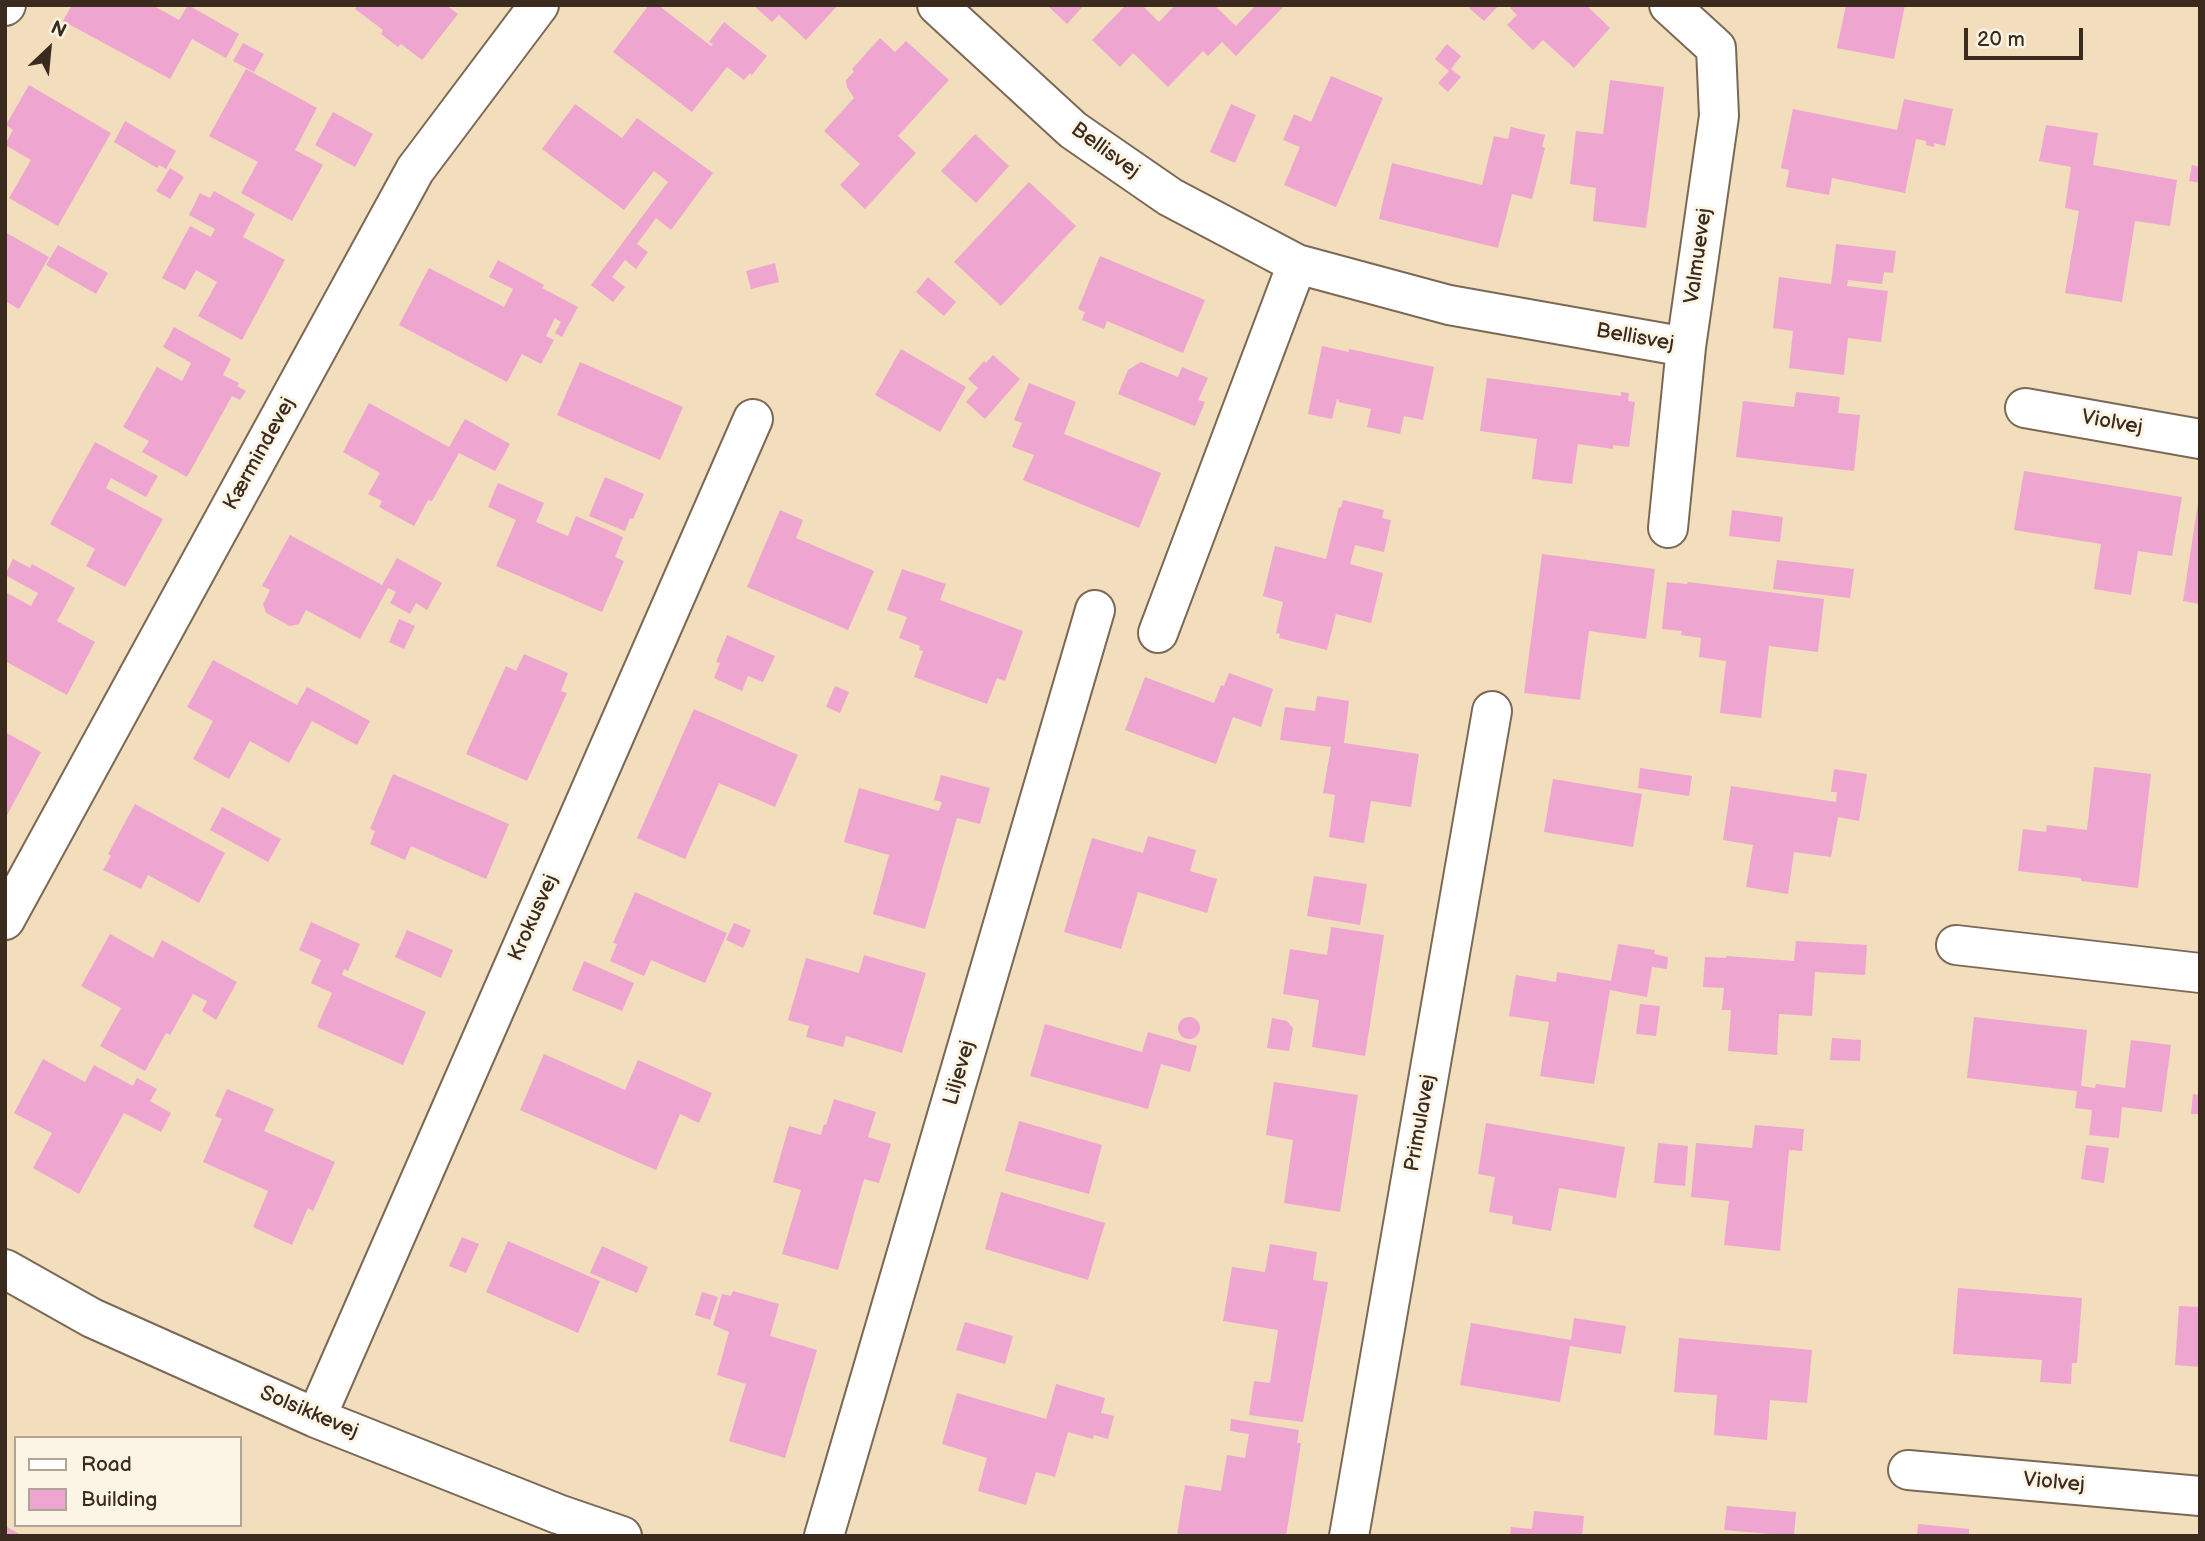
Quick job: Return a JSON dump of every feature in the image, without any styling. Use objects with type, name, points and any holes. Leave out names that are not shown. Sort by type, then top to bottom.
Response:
[{"type":"street","name":"Kærmindevej","points":[[5,920],[415,170],[539,5]]},
{"type":"street","name":"Bellisvej","points":[[937,5],[1073,130],[1170,197],[1297,264],[1449,304],[1686,347]]},
{"type":"street","name":"Valmuevej","points":[[1668,528],[1686,347],[1719,116],[1716,48],[1669,5]]},
{"type":"street","points":[[1158,633],[1297,264]]},
{"type":"street","name":"Violvej","points":[[2025,408],[2200,439]]},
{"type":"street","name":"Krokusvej","points":[[316,1418],[753,419]]},
{"type":"street","name":"Liljevej","points":[[824,1536],[1095,610]]},
{"type":"street","name":"Primulavej","points":[[1349,1536],[1492,711]]},
{"type":"street","points":[[1956,945],[2200,973]]},
{"type":"street","name":"Solsikkevej","points":[[5,1269],[92,1318],[316,1418],[558,1514],[622,1536]]},
{"type":"street","name":"Violvej","points":[[1908,1470],[2200,1496]]},
{"type":"building","points":[[72,5],[152,5],[179,20],[188,5],[239,34],[226,58],[192,39],[170,79],[63,21]]},
{"type":"building","points":[[358,5],[446,5],[458,14],[422,60],[401,44],[398,47],[381,34],[383,30],[355,9]]},
{"type":"building","points":[[649,5],[658,5],[711,46],[713,44],[709,42],[724,22],[767,56],[752,75],[750,73],[744,80],[727,67],[692,112],[613,52]]},
{"type":"building","points":[[753,5],[838,5],[806,40],[779,15],[772,22]]},
{"type":"building","points":[[1047,5],[1084,5],[1067,24]]},
{"type":"building","points":[[1126,5],[1142,5],[1159,22],[1175,5],[1214,5],[1236,26],[1256,5],[1285,5],[1236,56],[1222,42],[1208,56],[1203,51],[1168,87],[1133,53],[1120,67],[1092,40]]},
{"type":"building","points":[[1471,5],[1499,5],[1484,21],[1469,8]]},
{"type":"building","points":[[1513,5],[1586,5],[1610,28],[1574,68],[1543,40],[1533,50],[1507,25],[1517,15],[1510,8]]},
{"type":"building","points":[[1846,5],[1905,5],[1894,59],[1837,48]]},
{"type":"building","points":[[880,38],[895,52],[906,41],[949,80],[898,136],[916,153],[865,209],[840,185],[860,164],[824,131],[854,98],[846,80],[854,72],[852,69]]},
{"type":"building","points":[[243,43],[264,54],[254,72],[233,61]]},
{"type":"building","points":[[1447,44],[1461,56],[1451,69],[1461,77],[1448,92],[1438,83],[1449,71],[1435,59]]},
{"type":"building","points":[[246,69],[317,108],[295,150],[323,165],[292,221],[241,193],[258,162],[209,136]]},
{"type":"building","points":[[1331,76],[1383,98],[1336,207],[1284,185],[1300,147],[1283,140],[1294,114],[1311,122]]},
{"type":"building","points":[[1610,80],[1664,87],[1646,228],[1593,221],[1596,188],[1570,184],[1576,131],[1603,134]]},
{"type":"building","points":[[29,85],[111,133],[58,226],[9,198],[31,160],[5,145],[13,130],[6,125]]},
{"type":"building","points":[[1904,99],[1953,109],[1945,146],[1934,143],[1934,147],[1926,145],[1926,141],[1916,139],[1905,193],[1832,178],[1829,195],[1786,187],[1789,170],[1781,168],[1793,109],[1897,130]]},
{"type":"building","points":[[575,104],[622,138],[637,118],[713,173],[671,230],[656,218],[637,244],[648,252],[636,269],[625,260],[612,277],[625,287],[613,302],[591,285],[668,182],[654,171],[624,210],[542,149]]},
{"type":"building","points":[[1231,104],[1256,115],[1235,163],[1210,152]]},
{"type":"building","points":[[333,112],[373,134],[355,167],[315,145]]},
{"type":"building","points":[[125,121],[176,151],[166,169],[159,165],[157,168],[114,142]]},
{"type":"building","points":[[2046,125],[2098,133],[2093,165],[2177,180],[2170,226],[2135,221],[2122,302],[2065,293],[2079,211],[2065,208],[2071,167],[2039,161]]},
{"type":"building","points":[[1511,127],[1545,135],[1542,147],[1545,148],[1532,199],[1512,194],[1498,248],[1379,219],[1392,163],[1482,185],[1494,136],[1508,139]]},
{"type":"building","points":[[975,134],[1009,166],[976,203],[941,171]]},
{"type":"building","points":[[2192,165],[2200,167],[2200,183],[2189,181]]},
{"type":"building","points":[[170,168],[184,177],[170,199],[156,191]]},
{"type":"building","points":[[1029,182],[1076,226],[1001,306],[954,262]]},
{"type":"building","points":[[214,191],[255,214],[243,237],[285,260],[242,340],[198,316],[217,282],[196,270],[185,290],[162,278],[190,226],[211,237],[215,229],[189,215],[200,193],[210,198]]},
{"type":"building","points":[[5,232],[49,257],[19,309],[5,301]]},
{"type":"building","points":[[1836,244],[1896,251],[1893,273],[1884,272],[1882,284],[1848,280],[1847,286],[1888,291],[1881,342],[1848,338],[1844,375],[1789,368],[1793,331],[1773,328],[1779,277],[1831,284]]},
{"type":"building","points":[[58,245],[108,273],[96,294],[46,265]]},
{"type":"building","points":[[1100,256],[1205,300],[1183,353],[1107,321],[1104,329],[1082,320],[1085,312],[1078,309]]},
{"type":"building","points":[[498,260],[578,307],[562,337],[555,333],[561,322],[555,318],[546,336],[554,340],[541,364],[522,354],[507,382],[399,325],[429,268],[504,307],[513,289],[489,277]]},
{"type":"building","points":[[775,263],[779,282],[751,289],[746,271]]},
{"type":"building","points":[[928,277],[956,302],[944,316],[916,292]]},
{"type":"building","points":[[174,327],[231,359],[223,375],[239,383],[237,386],[246,391],[240,400],[232,396],[187,477],[142,452],[149,441],[123,427],[157,367],[182,381],[191,363],[163,347]]},
{"type":"building","points":[[1322,346],[1434,367],[1423,420],[1404,416],[1400,434],[1367,427],[1371,409],[1338,402],[1337,399],[1332,419],[1308,414]]},
{"type":"building","points":[[901,349],[966,387],[940,432],[875,395]]},
{"type":"building","points":[[993,355],[1020,379],[985,419],[966,402],[978,388],[968,379]]},
{"type":"building","points":[[580,362],[683,407],[660,460],[557,415]]},
{"type":"building","points":[[1141,362],[1178,377],[1182,367],[1208,378],[1198,400],[1205,402],[1195,426],[1118,394],[1128,370]]},
{"type":"building","points":[[1487,378],[1621,396],[1621,392],[1629,393],[1628,401],[1635,402],[1629,447],[1613,445],[1613,449],[1578,444],[1572,484],[1532,479],[1537,439],[1480,431]]},
{"type":"building","points":[[1029,383],[1076,402],[1064,434],[1161,473],[1139,528],[1023,480],[1034,455],[1012,447],[1022,423],[1014,420]]},
{"type":"building","points":[[1796,392],[1840,397],[1838,413],[1860,415],[1854,471],[1736,457],[1743,401],[1794,407]]},
{"type":"building","points":[[369,403],[449,447],[465,419],[510,444],[495,471],[459,453],[432,501],[428,500],[414,526],[379,507],[382,501],[368,494],[380,473],[343,452]]},
{"type":"building","points":[[95,442],[158,476],[146,497],[111,478],[106,488],[163,519],[125,587],[86,566],[95,549],[50,524]]},
{"type":"building","points":[[2024,471],[2182,497],[2172,556],[2138,551],[2131,595],[2094,589],[2101,544],[2014,530]]},
{"type":"building","points":[[605,477],[644,494],[625,531],[589,516]]},
{"type":"building","points":[[498,483],[544,503],[536,522],[568,536],[576,516],[623,537],[615,557],[624,561],[602,612],[496,566],[516,520],[488,507]]},
{"type":"building","points":[[1343,500],[1384,510],[1382,518],[1391,520],[1384,552],[1355,545],[1350,564],[1383,573],[1371,623],[1336,614],[1327,650],[1279,638],[1280,634],[1276,633],[1283,602],[1263,596],[1275,546],[1326,559]]},
{"type":"building","points":[[2200,503],[2200,604],[2183,601]]},
{"type":"building","points":[[780,510],[803,520],[796,538],[874,571],[848,630],[747,587]]},
{"type":"building","points":[[1732,510],[1783,517],[1780,542],[1729,536]]},
{"type":"building","points":[[290,535],[382,585],[397,558],[442,583],[427,610],[416,603],[410,614],[390,603],[396,592],[388,588],[360,639],[306,610],[299,624],[290,626],[266,613],[263,604],[270,590],[262,586]]},
{"type":"building","points":[[1542,554],[1655,569],[1646,639],[1589,631],[1580,700],[1524,693]]},
{"type":"building","points":[[13,559],[30,568],[32,564],[75,588],[57,621],[95,642],[67,695],[5,661],[5,592],[31,606],[38,593],[5,575]]},
{"type":"building","points":[[1777,560],[1854,569],[1850,598],[1773,589]]},
{"type":"building","points":[[902,569],[946,584],[940,600],[1023,631],[1005,681],[997,678],[987,704],[914,677],[923,651],[919,650],[920,646],[899,638],[907,617],[887,610]]},
{"type":"building","points":[[1667,582],[1688,582],[1824,599],[1818,652],[1769,646],[1761,718],[1720,713],[1726,661],[1699,657],[1701,638],[1681,635],[1682,631],[1662,629]]},
{"type":"building","points":[[399,619],[415,626],[404,649],[389,642]]},
{"type":"building","points":[[727,635],[775,656],[763,682],[748,676],[742,691],[714,678],[720,663],[716,662]]},
{"type":"building","points":[[524,654],[568,673],[561,691],[567,693],[527,781],[466,754],[506,666],[516,671]]},
{"type":"building","points":[[213,660],[297,705],[307,687],[370,721],[357,745],[312,721],[289,763],[250,741],[229,779],[193,759],[213,721],[187,707]]},
{"type":"building","points":[[1229,673],[1273,689],[1261,727],[1233,717],[1216,764],[1125,730],[1145,677],[1214,703]]},
{"type":"building","points":[[835,686],[849,692],[840,713],[826,707]]},
{"type":"building","points":[[1317,696],[1349,701],[1344,743],[1419,754],[1411,807],[1371,801],[1364,843],[1329,837],[1335,795],[1323,793],[1331,747],[1280,740],[1285,707],[1315,711]]},
{"type":"building","points":[[694,709],[798,755],[775,807],[719,783],[685,859],[637,838]]},
{"type":"building","points":[[5,732],[41,752],[5,819]]},
{"type":"building","points":[[2094,767],[2151,774],[2138,888],[2018,871],[2023,829],[2046,832],[2047,825],[2087,830]]},
{"type":"building","points":[[1640,768],[1692,776],[1689,796],[1638,788]]},
{"type":"building","points":[[1834,769],[1867,774],[1859,821],[1838,817],[1831,857],[1794,852],[1788,894],[1746,887],[1753,845],[1723,840],[1731,786],[1836,802],[1837,792],[1831,792]]},
{"type":"building","points":[[393,774],[509,824],[486,879],[411,846],[405,860],[370,844],[375,831],[370,829]]},
{"type":"building","points":[[941,775],[990,788],[980,824],[957,818],[925,929],[873,914],[889,855],[844,842],[859,788],[939,811],[942,802],[934,800]]},
{"type":"building","points":[[1553,779],[1642,794],[1633,847],[1544,832]]},
{"type":"building","points":[[135,804],[225,853],[199,903],[148,875],[141,889],[103,870],[111,856],[108,854]]},
{"type":"building","points":[[222,807],[281,839],[268,862],[210,830]]},
{"type":"building","points":[[1148,836],[1196,850],[1190,871],[1217,879],[1207,913],[1138,892],[1121,949],[1064,932],[1092,838],[1143,853]]},
{"type":"building","points":[[1314,876],[1367,884],[1360,925],[1307,916]]},
{"type":"building","points":[[635,892],[727,933],[705,983],[651,960],[644,976],[610,961],[617,944],[613,943]]},
{"type":"building","points":[[311,922],[360,944],[348,971],[344,969],[342,975],[426,1012],[403,1065],[317,1027],[332,993],[311,983],[321,960],[299,950]]},
{"type":"building","points":[[734,923],[751,930],[743,948],[726,940]]},
{"type":"building","points":[[1331,927],[1384,935],[1365,1056],[1312,1047],[1319,1000],[1283,994],[1290,949],[1327,955]]},
{"type":"building","points":[[407,930],[453,950],[441,978],[395,957]]},
{"type":"building","points":[[110,934],[153,958],[162,940],[237,982],[216,1020],[202,1011],[207,1001],[193,994],[170,1035],[166,1033],[145,1071],[100,1046],[121,1008],[81,986]]},
{"type":"building","points":[[1796,941],[1867,945],[1865,975],[1815,972],[1812,1016],[1779,1014],[1777,1055],[1728,1051],[1731,1010],[1722,1010],[1724,988],[1703,987],[1705,957],[1794,961]]},
{"type":"building","points":[[1618,944],[1655,950],[1654,954],[1668,957],[1667,969],[1652,967],[1647,997],[1610,990],[1594,1084],[1540,1076],[1549,1022],[1509,1016],[1516,975],[1556,982],[1557,972],[1611,981]]},
{"type":"building","points":[[864,955],[926,973],[902,1053],[846,1036],[843,1047],[806,1037],[809,1026],[788,1020],[806,958],[859,973]]},
{"type":"building","points":[[584,961],[634,983],[622,1011],[572,990]]},
{"type":"building","points":[[1640,1004],[1660,1006],[1656,1036],[1636,1034]]},
{"type":"building","points":[[1189,1017],[1197,1020],[1200,1028],[1197,1036],[1189,1039],[1181,1036],[1178,1028],[1181,1020]]},
{"type":"building","points":[[1974,1017],[2087,1030],[2081,1086],[2095,1088],[2096,1084],[2125,1088],[2131,1040],[2171,1045],[2162,1112],[2122,1107],[2119,1138],[2089,1135],[2092,1110],[2075,1108],[2077,1091],[1967,1078]]},
{"type":"building","points":[[1272,1018],[1287,1021],[1293,1028],[1289,1051],[1267,1048]]},
{"type":"building","points":[[1045,1024],[1142,1052],[1148,1032],[1197,1046],[1190,1072],[1161,1064],[1148,1109],[1030,1076]]},
{"type":"building","points":[[1832,1038],[1861,1040],[1860,1061],[1830,1060]]},
{"type":"building","points":[[544,1054],[625,1090],[638,1060],[712,1093],[699,1123],[680,1114],[656,1170],[520,1110]]},
{"type":"building","points":[[43,1059],[85,1082],[94,1065],[133,1086],[137,1078],[157,1089],[150,1101],[171,1113],[161,1132],[124,1113],[79,1194],[33,1168],[52,1133],[14,1113]]},
{"type":"building","points":[[1274,1082],[1358,1095],[1340,1212],[1284,1203],[1293,1140],[1266,1135]]},
{"type":"building","points":[[227,1089],[274,1109],[264,1131],[335,1162],[313,1211],[308,1208],[292,1245],[253,1227],[268,1191],[203,1162],[222,1119],[215,1116]]},
{"type":"building","points":[[2193,1094],[2200,1095],[2200,1114],[2191,1114]]},
{"type":"building","points":[[834,1099],[876,1112],[868,1137],[891,1144],[879,1183],[864,1179],[838,1270],[782,1254],[801,1190],[773,1182],[789,1126],[821,1135]]},
{"type":"building","points":[[1019,1121],[1102,1145],[1089,1194],[1005,1171]]},
{"type":"building","points":[[1486,1123],[1625,1147],[1616,1198],[1559,1188],[1551,1231],[1512,1224],[1513,1216],[1489,1212],[1495,1177],[1478,1174]]},
{"type":"building","points":[[1755,1125],[1804,1129],[1802,1151],[1789,1150],[1780,1251],[1724,1245],[1729,1201],[1691,1197],[1696,1143],[1752,1148]]},
{"type":"building","points":[[1658,1143],[1688,1146],[1685,1186],[1654,1183]]},
{"type":"building","points":[[2086,1145],[2109,1148],[2104,1183],[2081,1179]]},
{"type":"building","points":[[1001,1192],[1105,1223],[1088,1280],[985,1249]]},
{"type":"building","points":[[462,1237],[479,1244],[466,1273],[449,1266]]},
{"type":"building","points":[[508,1241],[600,1281],[578,1333],[486,1292]]},
{"type":"building","points":[[1270,1244],[1317,1252],[1313,1280],[1328,1282],[1303,1422],[1249,1415],[1254,1381],[1270,1383],[1278,1330],[1223,1321],[1232,1267],[1265,1272]]},
{"type":"building","points":[[602,1246],[648,1267],[637,1293],[590,1273]]},
{"type":"building","points":[[1958,1288],[2082,1298],[2077,1363],[2072,1363],[2071,1384],[2040,1382],[2042,1360],[1953,1354]]},
{"type":"building","points":[[733,1291],[779,1304],[770,1336],[817,1350],[785,1458],[729,1441],[746,1384],[717,1375],[729,1332],[713,1325],[722,1294],[731,1296]]},
{"type":"building","points":[[702,1292],[718,1297],[710,1320],[695,1315]]},
{"type":"building","points":[[2179,1306],[2200,1307],[2200,1367],[2175,1365]]},
{"type":"building","points":[[1574,1318],[1626,1326],[1621,1354],[1570,1346],[1560,1402],[1460,1385],[1471,1323],[1571,1340]]},
{"type":"building","points":[[965,1322],[1013,1336],[1005,1364],[956,1350]]},
{"type":"building","points":[[1679,1338],[1812,1350],[1807,1403],[1770,1400],[1767,1440],[1714,1435],[1717,1395],[1674,1392]]},
{"type":"building","points":[[1056,1384],[1105,1398],[1101,1413],[1114,1416],[1108,1439],[1094,1435],[1093,1439],[1068,1432],[1055,1477],[1036,1472],[1026,1505],[978,1491],[987,1458],[942,1444],[957,1393],[1046,1419]]},
{"type":"building","points":[[1231,1419],[1299,1430],[1297,1443],[1301,1443],[1286,1536],[1177,1536],[1185,1485],[1221,1491],[1227,1455],[1245,1458],[1249,1434],[1230,1431]]},
{"type":"building","points":[[1727,1506],[1796,1512],[1794,1536],[1724,1530]]},
{"type":"building","points":[[1534,1511],[1584,1516],[1582,1536],[1510,1536],[1511,1527],[1532,1529]]},
{"type":"building","points":[[1918,1524],[1969,1529],[1969,1536],[1917,1536]]},
{"type":"building","points":[[5,1526],[23,1536],[5,1536]]}]
